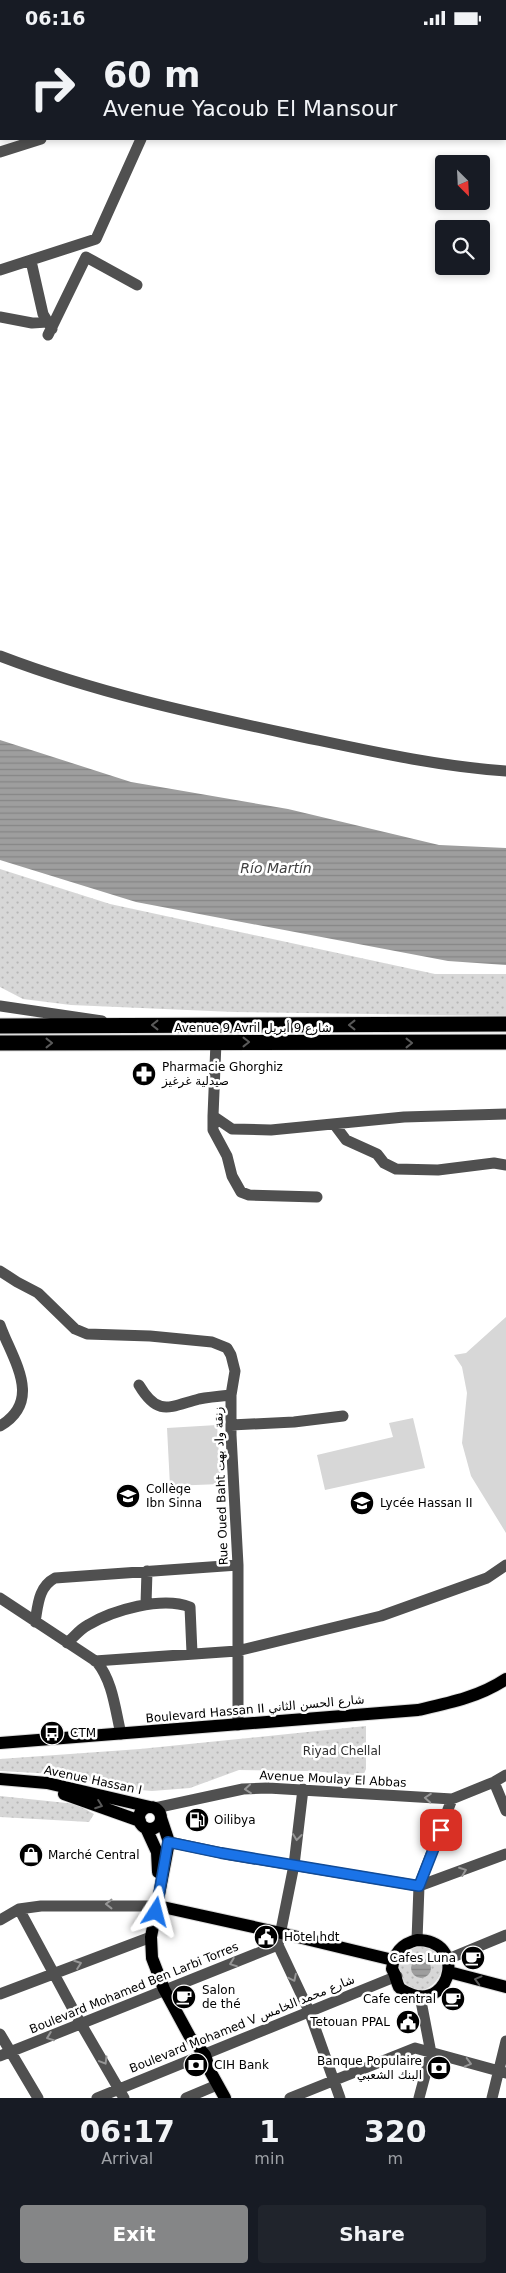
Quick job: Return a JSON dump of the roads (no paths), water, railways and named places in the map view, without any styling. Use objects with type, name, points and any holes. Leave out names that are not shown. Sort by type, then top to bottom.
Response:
[{"type":"highway","name":"Avenue 9 Avril شارع 9 أبريل","points":[[0,1026],[506,1024]]},
{"type":"highway","name":"Avenue 9 Avril شارع 9 أبريل","points":[[0,1043],[506,1042]]},
{"type":"main road","name":"Boulevard Hassan II شارع الحسن الثاني","points":[[0,1743],[418,1710],[454,1703],[506,1679]]},
{"type":"main road","name":"Avenue Hassan I","points":[[0,1779],[61,1785],[155,1811]]},
{"type":"main road","name":"Avenue Hassan I","points":[[0,1786],[31,1788],[75,1797],[145,1826],[168,1842]]},
{"type":"main road","points":[[155,1811],[143,1810],[145,1826],[157,1852],[158,1883],[160,1889]]},
{"type":"main road","points":[[145,1826],[156,1827],[155,1811]]},
{"type":"main road","points":[[155,1811],[168,1842],[152,1937],[152,1958],[164,1989],[190,2037],[205,2055],[217,2085],[225,2098]]},
{"type":"main road","points":[[158,1906],[280,1939],[393,1961]]},
{"type":"main road","points":[[417,1940],[434,1943],[441,1948],[448,1959],[449,1972],[439,1989],[432,1994],[420,1996],[399,1987],[397,1976],[392,1969],[393,1961],[402,1947],[417,1940]]},
{"type":"main road","points":[[449,1972],[506,1987]]},
{"type":"street","points":[[0,152],[38,140]]},
{"type":"street","points":[[49,329],[96,239],[141,140]]},
{"type":"street","points":[[0,269],[31,261],[96,239]]},
{"type":"street","points":[[86,257],[137,285]]},
{"type":"street","points":[[31,261],[43,314],[49,329]]},
{"type":"street","points":[[0,317],[32,323],[49,329]]},
{"type":"street","points":[[0,656],[104,691],[199,715],[406,758],[506,771]]},
{"type":"street","points":[[0,1007],[80,1017],[118,1025]]},
{"type":"street","points":[[216,1042],[213,1130],[226,1156],[232,1176],[240,1192],[249,1195],[317,1197]]},
{"type":"street","points":[[213,1116],[232,1129],[270,1130],[404,1117],[506,1114]]},
{"type":"street","points":[[334,1125],[346,1140],[376,1154],[384,1163],[396,1169],[438,1170],[494,1163],[506,1165]]},
{"type":"street","name":"Rue Oued Baht زنقة واد بهت","points":[[0,1271],[16,1283],[38,1293],[75,1329],[87,1334],[150,1336],[212,1342],[227,1348],[234,1362],[231,1425],[238,1565],[238,1725]]},
{"type":"street","points":[[0,1426],[17,1410],[22,1401],[24,1391],[21,1377],[1,1330]]},
{"type":"street","points":[[139,1385],[153,1404],[167,1408],[202,1399],[231,1395]]},
{"type":"street","points":[[231,1425],[294,1422],[343,1416]]},
{"type":"street","points":[[35,1623],[42,1591],[49,1581],[55,1578],[238,1565]]},
{"type":"street","points":[[96,1661],[238,1651],[381,1616],[487,1578],[506,1565]]},
{"type":"street","points":[[146,1604],[147,1571]]},
{"type":"street","points":[[0,1598],[35,1623],[96,1661],[104,1671],[109,1683],[121,1734]]},
{"type":"street","points":[[67,1643],[87,1625],[115,1613],[146,1604],[181,1603],[190,1607],[192,1653]]},
{"type":"street","name":"Avenue Moulay El Abbas","points":[[155,1811],[243,1789],[303,1789],[452,1799],[494,1782],[506,1775]]},
{"type":"street","points":[[494,1782],[506,1811]]},
{"type":"street","points":[[303,1789],[294,1865],[280,1939],[309,2011],[340,2098]]},
{"type":"street","points":[[417,1940],[419,1886],[452,1799]]},
{"type":"street","points":[[168,1842],[211,1852],[419,1886],[506,1855]]},
{"type":"street","points":[[0,1920],[19,1909],[81,1905],[158,1906]]},
{"type":"street","points":[[19,1909],[81,2025],[122,2093]]},
{"type":"street","points":[[448,1959],[506,1935]]},
{"type":"street","points":[[0,1994],[152,1937]]},
{"type":"street","name":"Boulevard Mohamed Ben Larbi Torres","points":[[5,2054],[81,2025],[280,1939]]},
{"type":"street","name":"Boulevard Mohamed V شارع محمد الخامس","points":[[97,2098],[122,2093],[205,2055],[397,1976]]},
{"type":"street","points":[[419,2098],[431,2053],[420,1996]]},
{"type":"street","points":[[0,2035],[5,2054],[38,2098]]},
{"type":"street","points":[[492,2098],[502,2072],[506,2041]]},
{"type":"street","points":[[290,2098],[415,2048],[425,2049],[431,2053],[502,2072]]},
{"type":"street","points":[[186,2098],[217,2085]]},
{"type":"water","name":"Río Martín","points":[[0,740],[131,782],[288,809],[439,845],[506,848],[506,965],[448,961],[136,902],[0,860]]},
{"type":"water","points":[[421,1958],[428,1961],[431,1968],[428,1975],[421,1978],[414,1975],[411,1968],[414,1961]]},
{"type":"place","name":"Pharmacie Ghorghiz صيدلية غرغيز","points":[[144,1074]]},
{"type":"place","name":"Collège Ibn Sinna","points":[[128,1496]]},
{"type":"place","name":"Lycée Hassan II","points":[[362,1503]]},
{"type":"place","name":"CTM","points":[[52,1733]]},
{"type":"place","name":"Oilibya","points":[[197,1820]]},
{"type":"place","name":"Marché Central","points":[[31,1855]]},
{"type":"place","name":"Hotel hdt","points":[[266,1937]]},
{"type":"place","name":"Cafes Luna","points":[[473,1958]]},
{"type":"place","name":"Salon de thé","points":[[184,1997]]},
{"type":"place","name":"Cafe central","points":[[453,1999]]},
{"type":"place","name":"Tetouan PPAL","points":[[408,2022]]},
{"type":"place","name":"CIH Bank","points":[[196,2065]]},
{"type":"place","name":"Banque Populaire البنك الشعبي","points":[[439,2068]]},
{"type":"park label","name":"Riyad Chellal","points":[[342,1751]]}]
